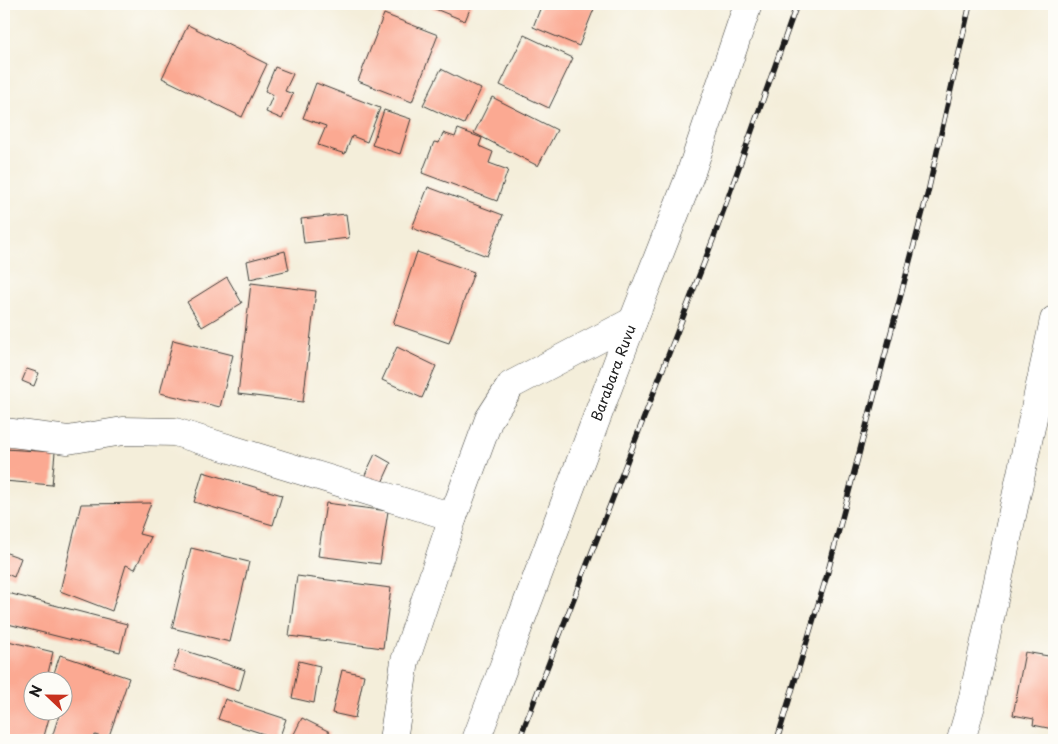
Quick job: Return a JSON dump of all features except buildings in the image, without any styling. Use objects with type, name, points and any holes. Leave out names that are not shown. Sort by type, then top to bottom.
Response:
[{"type":"street","name":"Barabara Ruvu","points":[[476,740],[633,320],[689,178],[748,4]]},
{"type":"street","points":[[393,740],[405,661],[453,517],[489,419],[511,385],[633,320]]},
{"type":"street","points":[[961,740],[972,702],[1054,320]]},
{"type":"street","points":[[4,432],[68,440],[123,431],[176,432],[453,517]]},
{"type":"railway","points":[[519,740],[714,237],[797,4]]},
{"type":"railway","points":[[777,740],[827,575],[928,192],[970,4]]}]
